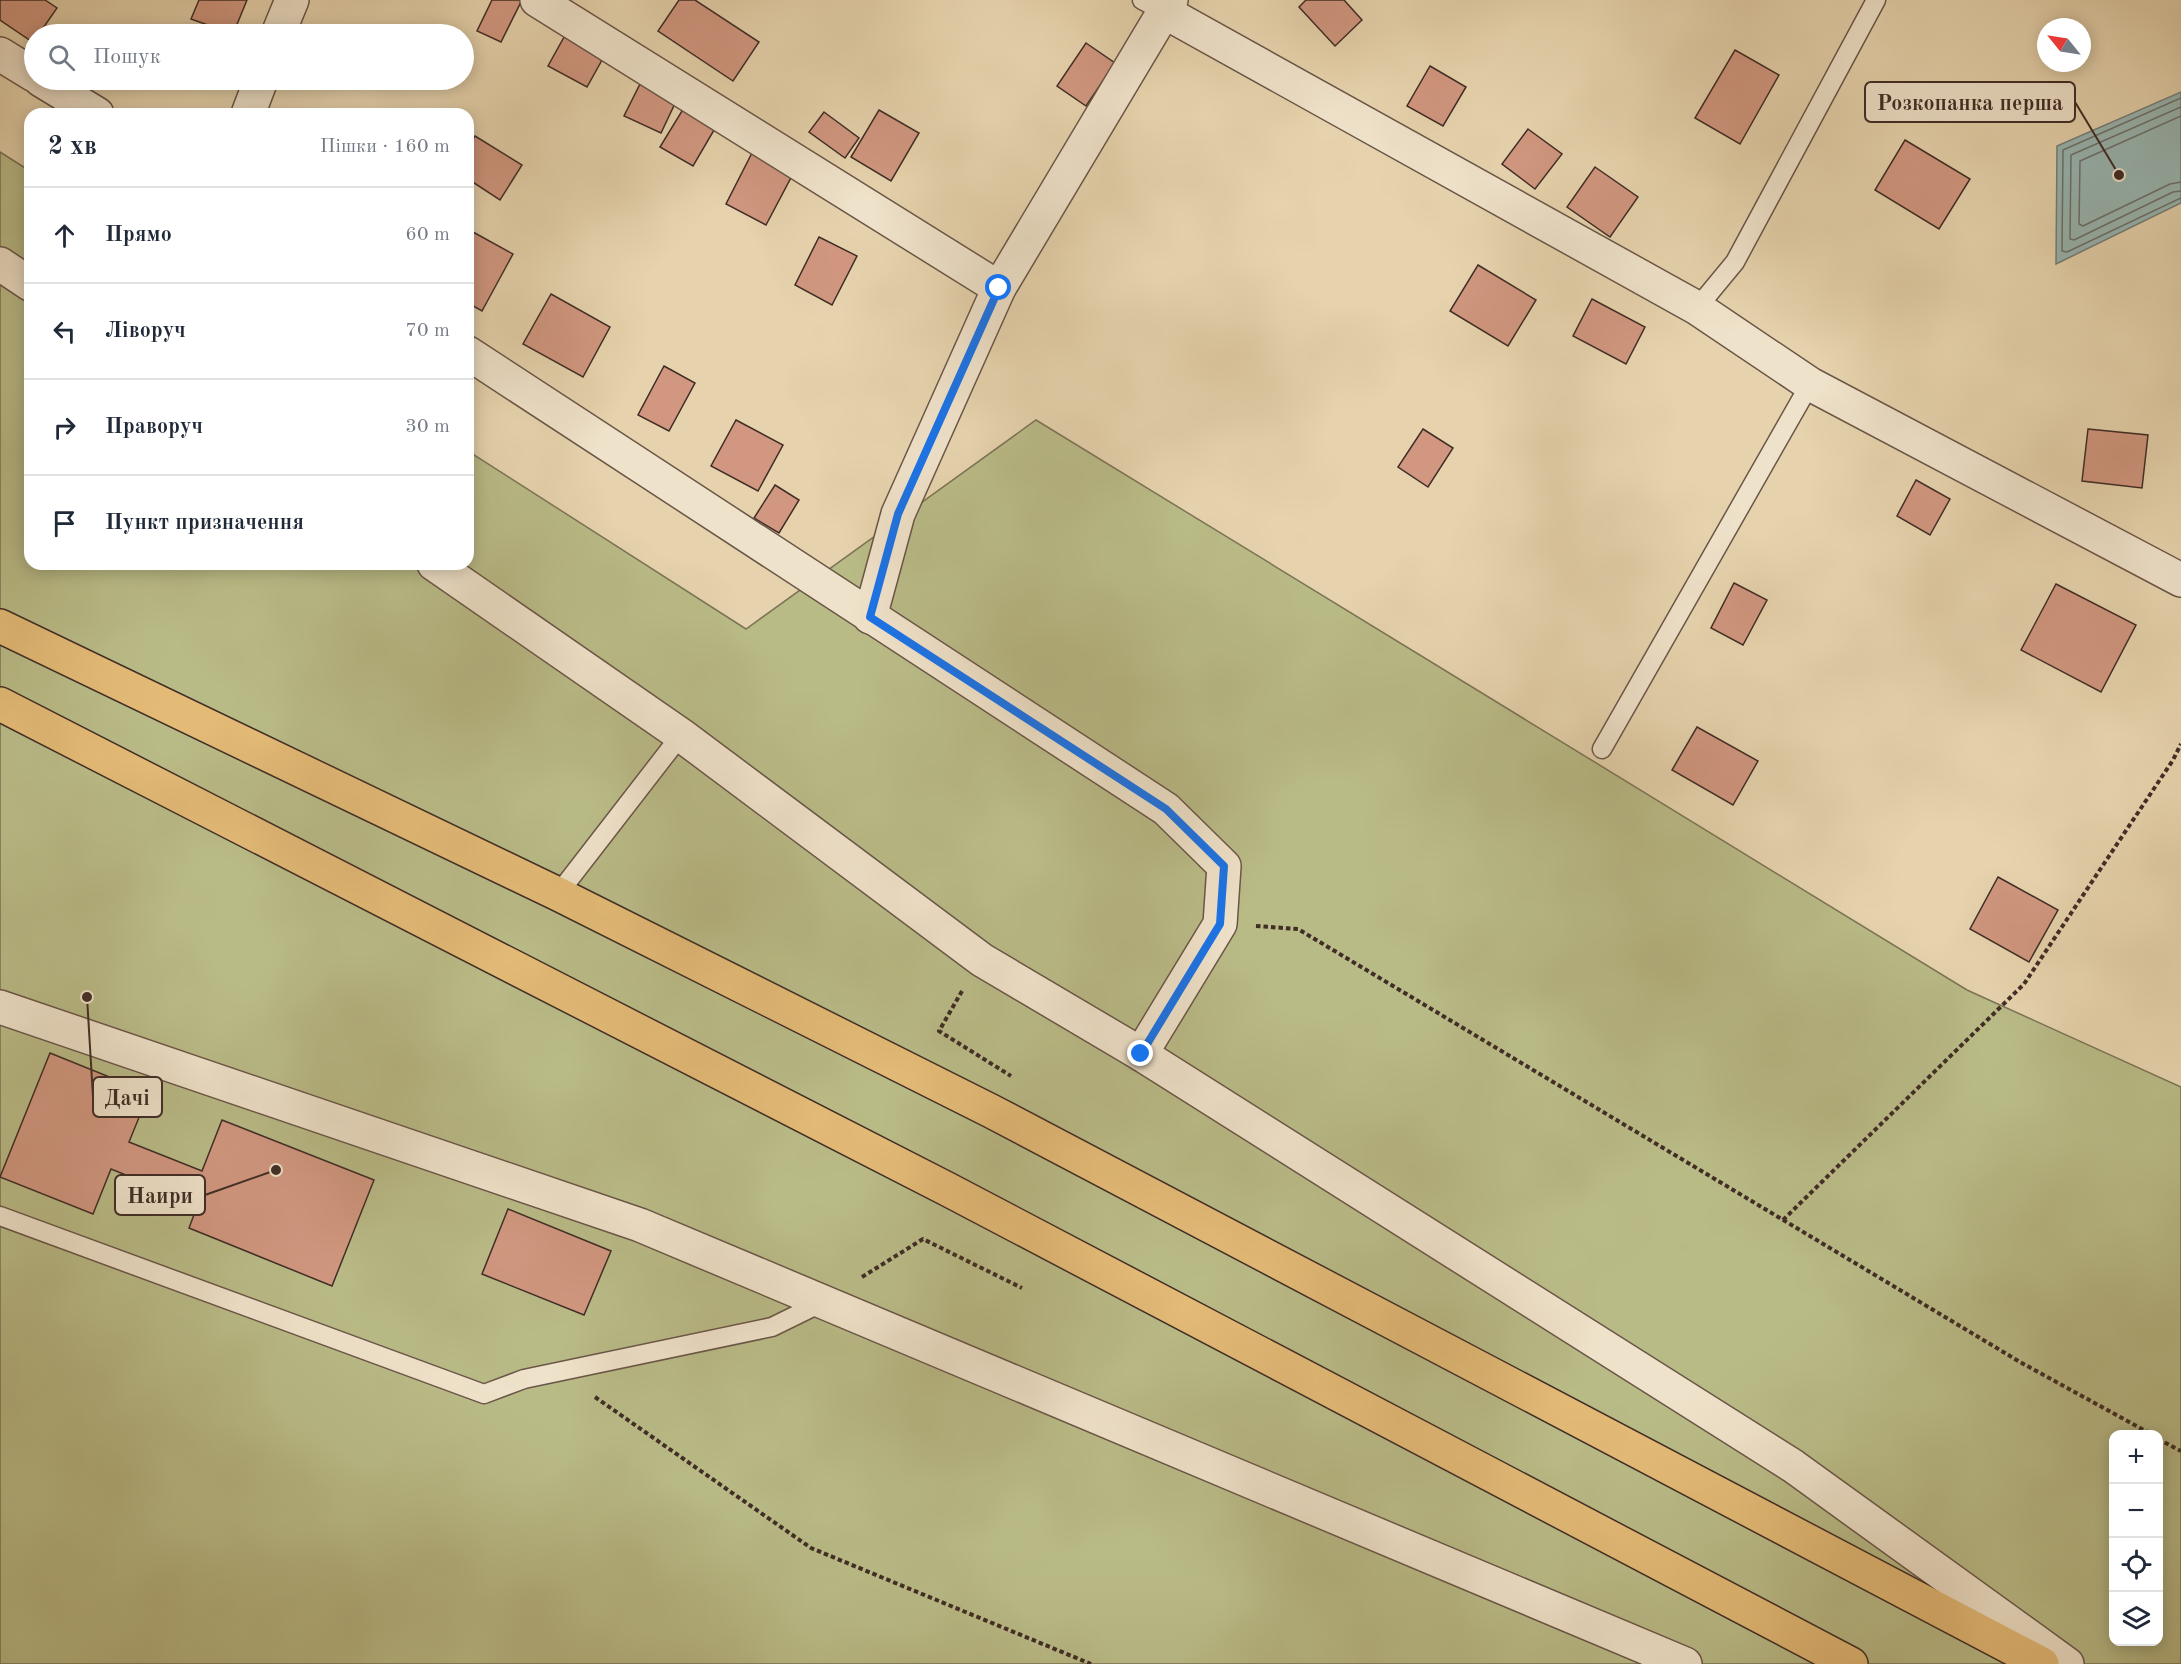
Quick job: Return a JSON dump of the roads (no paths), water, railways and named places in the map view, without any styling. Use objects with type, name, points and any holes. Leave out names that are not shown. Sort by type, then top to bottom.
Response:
[{"type":"highway","points":[[0,626],[558,894],[991,1111],[2042,1664]]},
{"type":"highway","points":[[0,704],[949,1190],[1851,1664]]},
{"type":"street","points":[[282,24],[292,0]]},
{"type":"street","points":[[537,0],[999,288]]},
{"type":"street","points":[[870,617],[898,514],[999,288],[1159,4],[1697,308],[1810,384],[2181,580]]},
{"type":"street","points":[[0,54],[24,69]]},
{"type":"street","points":[[57,90],[87,108]]},
{"type":"street","points":[[250,108],[257,90]]},
{"type":"street","points":[[0,264],[24,280]]},
{"type":"street","points":[[474,357],[1166,809],[1224,866],[1220,924],[1141,1054]]},
{"type":"street","points":[[443,570],[681,735],[982,960],[1141,1054],[1793,1466],[2067,1664]]},
{"type":"street","points":[[0,1007],[640,1225],[1685,1664]]},
{"type":"lane","points":[[1697,308],[1735,262],[1876,0]]},
{"type":"lane","points":[[1602,749],[1810,384]]},
{"type":"lane","points":[[558,894],[681,735]]},
{"type":"lane","points":[[0,1215],[484,1394],[524,1379],[772,1327],[823,1302]]},
{"type":"water","points":[[2181,92],[2181,203],[2056,264],[2057,146]]},
{"type":"place","name":"Розкопанка перша","points":[[2119,175]]},
{"type":"place","name":"Дачі","points":[[87,997]]},
{"type":"place","name":"Наири","points":[[276,1170]]}]
